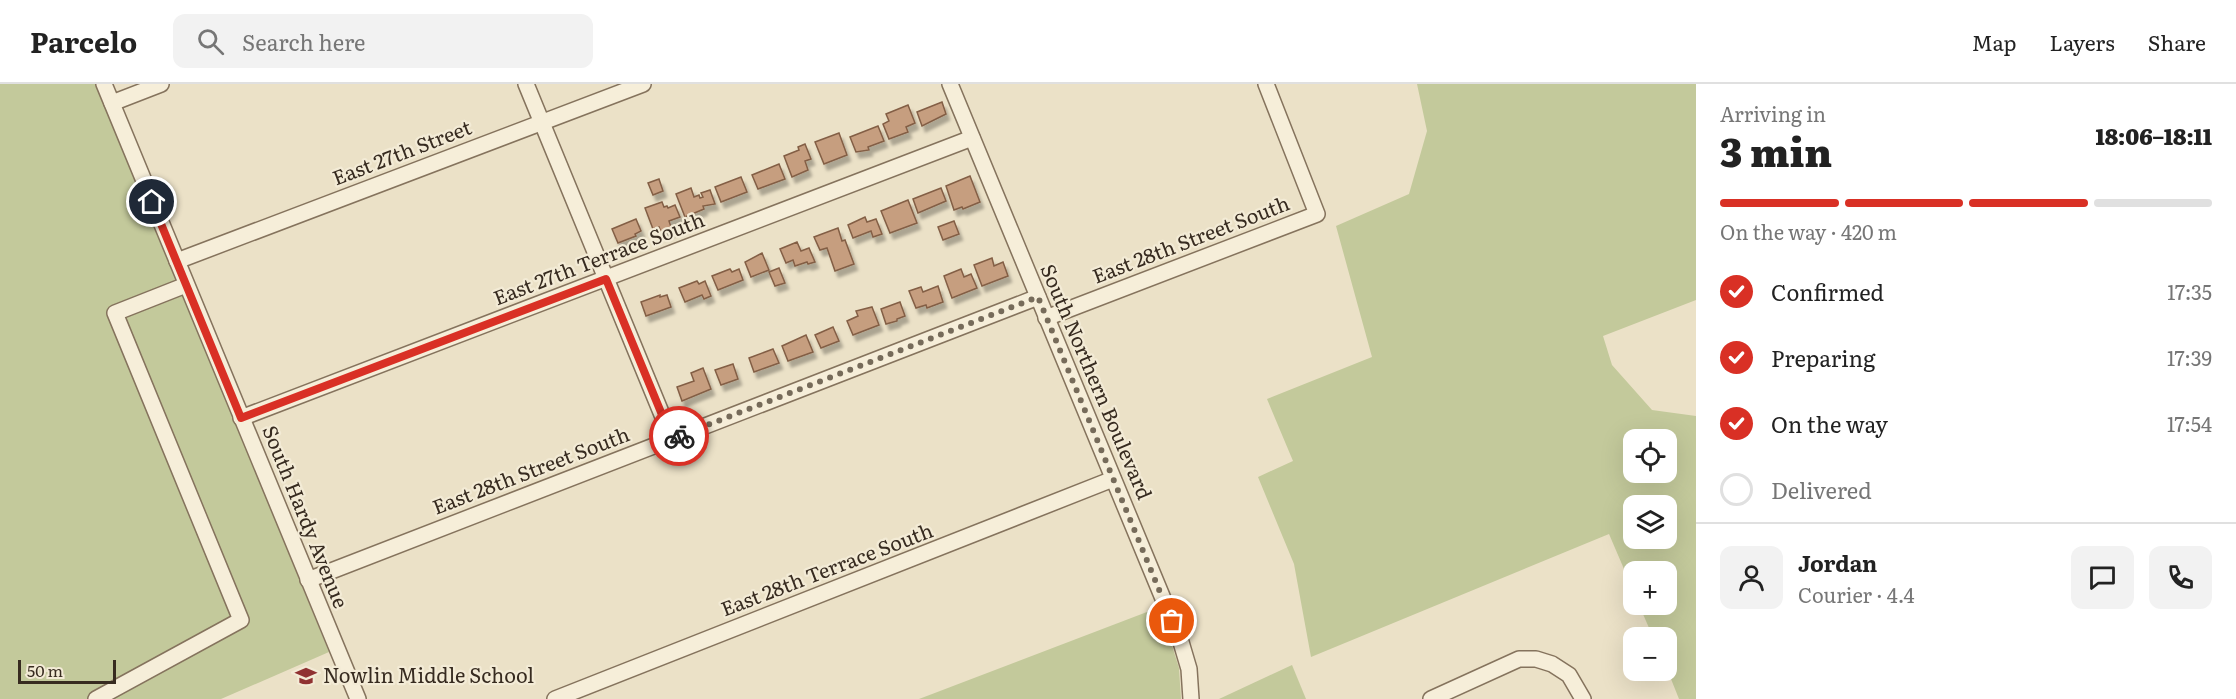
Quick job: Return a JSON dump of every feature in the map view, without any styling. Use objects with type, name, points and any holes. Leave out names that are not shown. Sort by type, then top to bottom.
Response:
[{"type":"street","name":"South Hardy Avenue","points":[[104,84],[358,699]]},
{"type":"street","points":[[112,103],[161,84]]},
{"type":"street","points":[[526,84],[672,439]]},
{"type":"street","name":"East 27th Street","points":[[177,261],[643,84]]},
{"type":"street","name":"South Northern Boulevard","points":[[950,84],[1181,642],[1189,669],[1191,699]]},
{"type":"street","name":"East 28th Street South","points":[[1046,318],[1317,214],[1266,84]]},
{"type":"street","name":"East 27th Terrace South","points":[[241,418],[972,138]]},
{"type":"street","points":[[96,699],[241,620],[115,313],[186,285]]},
{"type":"street","name":"East 28th Street South","points":[[308,580],[1038,297]]},
{"type":"street","name":"East 28th Terrace South","points":[[555,699],[1113,479]]},
{"type":"street","points":[[1431,699],[1519,659],[1536,659],[1556,666],[1569,675],[1580,690],[1583,699]]},
{"type":"green space","points":[[0,84],[97,84],[329,652],[221,699],[0,699]]},
{"type":"green space","points":[[1417,84],[1696,84],[1696,300],[1603,336],[1612,365],[1652,410],[1696,416],[1696,699],[1679,699],[1672,681],[1677,681],[1677,627],[1649,627],[1643,615],[1677,615],[1677,561],[1623,561],[1623,567],[1609,534],[1311,657],[1294,564],[1258,477],[1293,461],[1267,399],[1372,357],[1336,226],[1409,194],[1427,131]]},
{"type":"green space","points":[[1160,607],[1179,668],[1181,699],[919,699]]},
{"type":"green space","points":[[1292,665],[1306,699],[1219,699]]},
{"type":"building","points":[[942,102],[946,114],[922,126],[917,112]]},
{"type":"building","points":[[908,105],[915,123],[906,127],[908,132],[889,139],[883,124],[889,121],[886,114]]},
{"type":"building","points":[[878,126],[884,141],[868,147],[869,150],[856,152],[850,137]]},
{"type":"building","points":[[839,133],[847,155],[824,164],[815,142]]},
{"type":"building","points":[[805,144],[811,159],[805,161],[808,170],[792,177],[784,156],[799,150],[798,147]]},
{"type":"building","points":[[779,164],[785,179],[758,189],[752,175]]},
{"type":"building","points":[[970,176],[980,202],[954,210],[946,186]]},
{"type":"building","points":[[741,177],[747,192],[721,202],[715,187]]},
{"type":"building","points":[[659,179],[663,191],[653,195],[648,183]]},
{"type":"building","points":[[691,188],[694,197],[699,195],[700,198],[703,197],[701,193],[710,190],[715,204],[703,206],[704,209],[685,217],[676,194]]},
{"type":"building","points":[[941,188],[946,201],[918,213],[913,199]]},
{"type":"building","points":[[908,200],[917,223],[890,233],[881,211]]},
{"type":"building","points":[[662,202],[664,207],[668,208],[675,205],[680,217],[669,221],[672,230],[662,234],[659,227],[653,229],[645,208]]},
{"type":"building","points":[[865,217],[867,222],[876,219],[882,234],[873,237],[871,231],[853,238],[848,225]]},
{"type":"building","points":[[636,219],[641,231],[635,234],[636,236],[618,243],[612,229]]},
{"type":"building","points":[[954,221],[959,234],[943,240],[938,227]]},
{"type":"building","points":[[838,228],[854,264],[835,271],[827,248],[820,250],[814,237]]},
{"type":"building","points":[[797,242],[801,251],[809,248],[815,262],[795,266],[793,260],[786,263],[780,249]]},
{"type":"building","points":[[762,253],[769,270],[751,277],[745,262]]},
{"type":"building","points":[[992,258],[994,266],[1003,262],[1008,276],[982,286],[974,265]]},
{"type":"building","points":[[779,268],[785,283],[775,286],[769,272]]},
{"type":"building","points":[[730,269],[732,272],[739,269],[743,280],[718,290],[712,276]]},
{"type":"building","points":[[961,269],[964,277],[971,274],[977,288],[952,298],[944,276]]},
{"type":"building","points":[[697,281],[699,284],[705,281],[711,296],[704,299],[702,295],[685,302],[679,288]]},
{"type":"building","points":[[938,286],[943,302],[927,308],[926,305],[916,308],[909,291],[921,287],[923,292]]},
{"type":"building","points":[[660,295],[660,297],[667,295],[671,307],[646,316],[641,302]]},
{"type":"building","points":[[900,302],[905,316],[886,324],[881,309]]},
{"type":"building","points":[[872,307],[879,325],[853,335],[847,321],[858,316],[856,311]]},
{"type":"building","points":[[833,327],[839,341],[821,348],[815,335]]},
{"type":"building","points":[[806,335],[813,352],[788,361],[782,346]]},
{"type":"building","points":[[773,349],[779,363],[754,372],[749,358]]},
{"type":"building","points":[[733,364],[738,379],[721,385],[715,370]]},
{"type":"building","points":[[703,368],[711,389],[682,401],[677,387],[694,381],[691,373]]},
{"type":"way so far","points":[[679,436],[1038,297],[1172,621]]},
{"type":"place","name":"Nowlin Middle School","points":[[306,676]]},
{"type":"route","points":[[152,202],[241,418],[606,279],[672,439],[679,436]]}]
